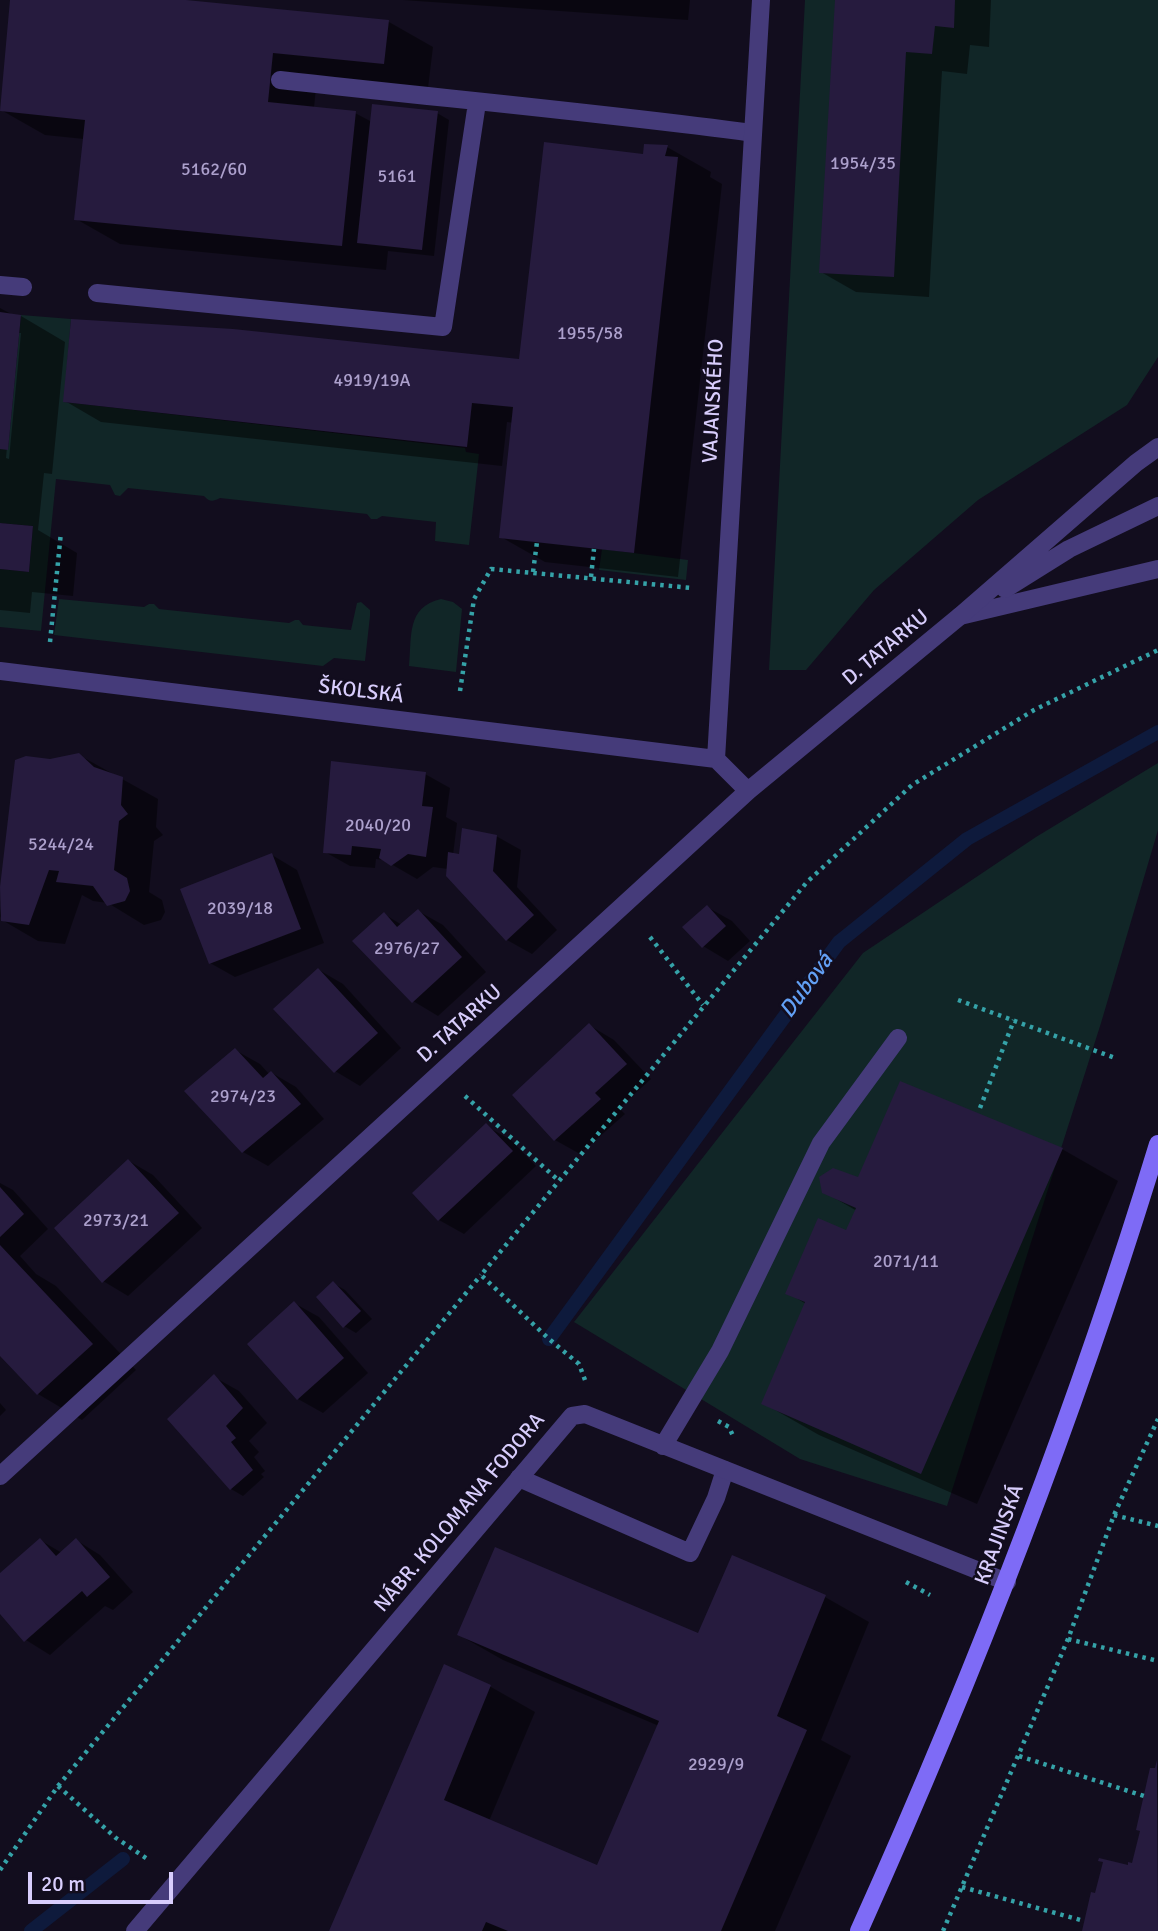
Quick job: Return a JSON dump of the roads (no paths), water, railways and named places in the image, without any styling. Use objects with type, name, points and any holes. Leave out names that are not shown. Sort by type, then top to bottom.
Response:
[{"type":"main road","name":"KRAJINSKÁ","points":[[859,1931],[948,1728],[1007,1582],[1073,1401],[1158,1144]]},
{"type":"street","name":"VAJANSKÉHO","points":[[716,759],[761,0]]},
{"type":"street","points":[[280,80],[477,103],[677,122],[753,133]]},
{"type":"street","points":[[97,293],[443,327],[477,103]]},
{"type":"street","points":[[0,285],[23,287]]},
{"type":"street","name":"D. TATARKU","points":[[0,1476],[748,791],[960,616],[1136,463],[1158,447]]},
{"type":"street","name":"D. TATARKU","points":[[960,616],[1069,550],[1158,506]]},
{"type":"street","points":[[960,616],[1158,569]]},
{"type":"street","name":"ŠKOLSKÁ","points":[[0,671],[716,759]]},
{"type":"street","points":[[716,759],[748,791]]},
{"type":"street","points":[[898,1038],[821,1143],[720,1351],[663,1446],[1007,1582]]},
{"type":"street","name":"NÁBR. KOLOMANA FODORA","points":[[135,1931],[572,1416],[585,1414],[663,1446]]},
{"type":"street","points":[[519,1478],[690,1553],[716,1498],[725,1470]]},
{"type":"waterway","name":"Dubová","points":[[549,1339],[839,942],[967,839],[1158,732]]},
{"type":"waterway","name":"Dubová","points":[[31,1931],[123,1859]]}]
